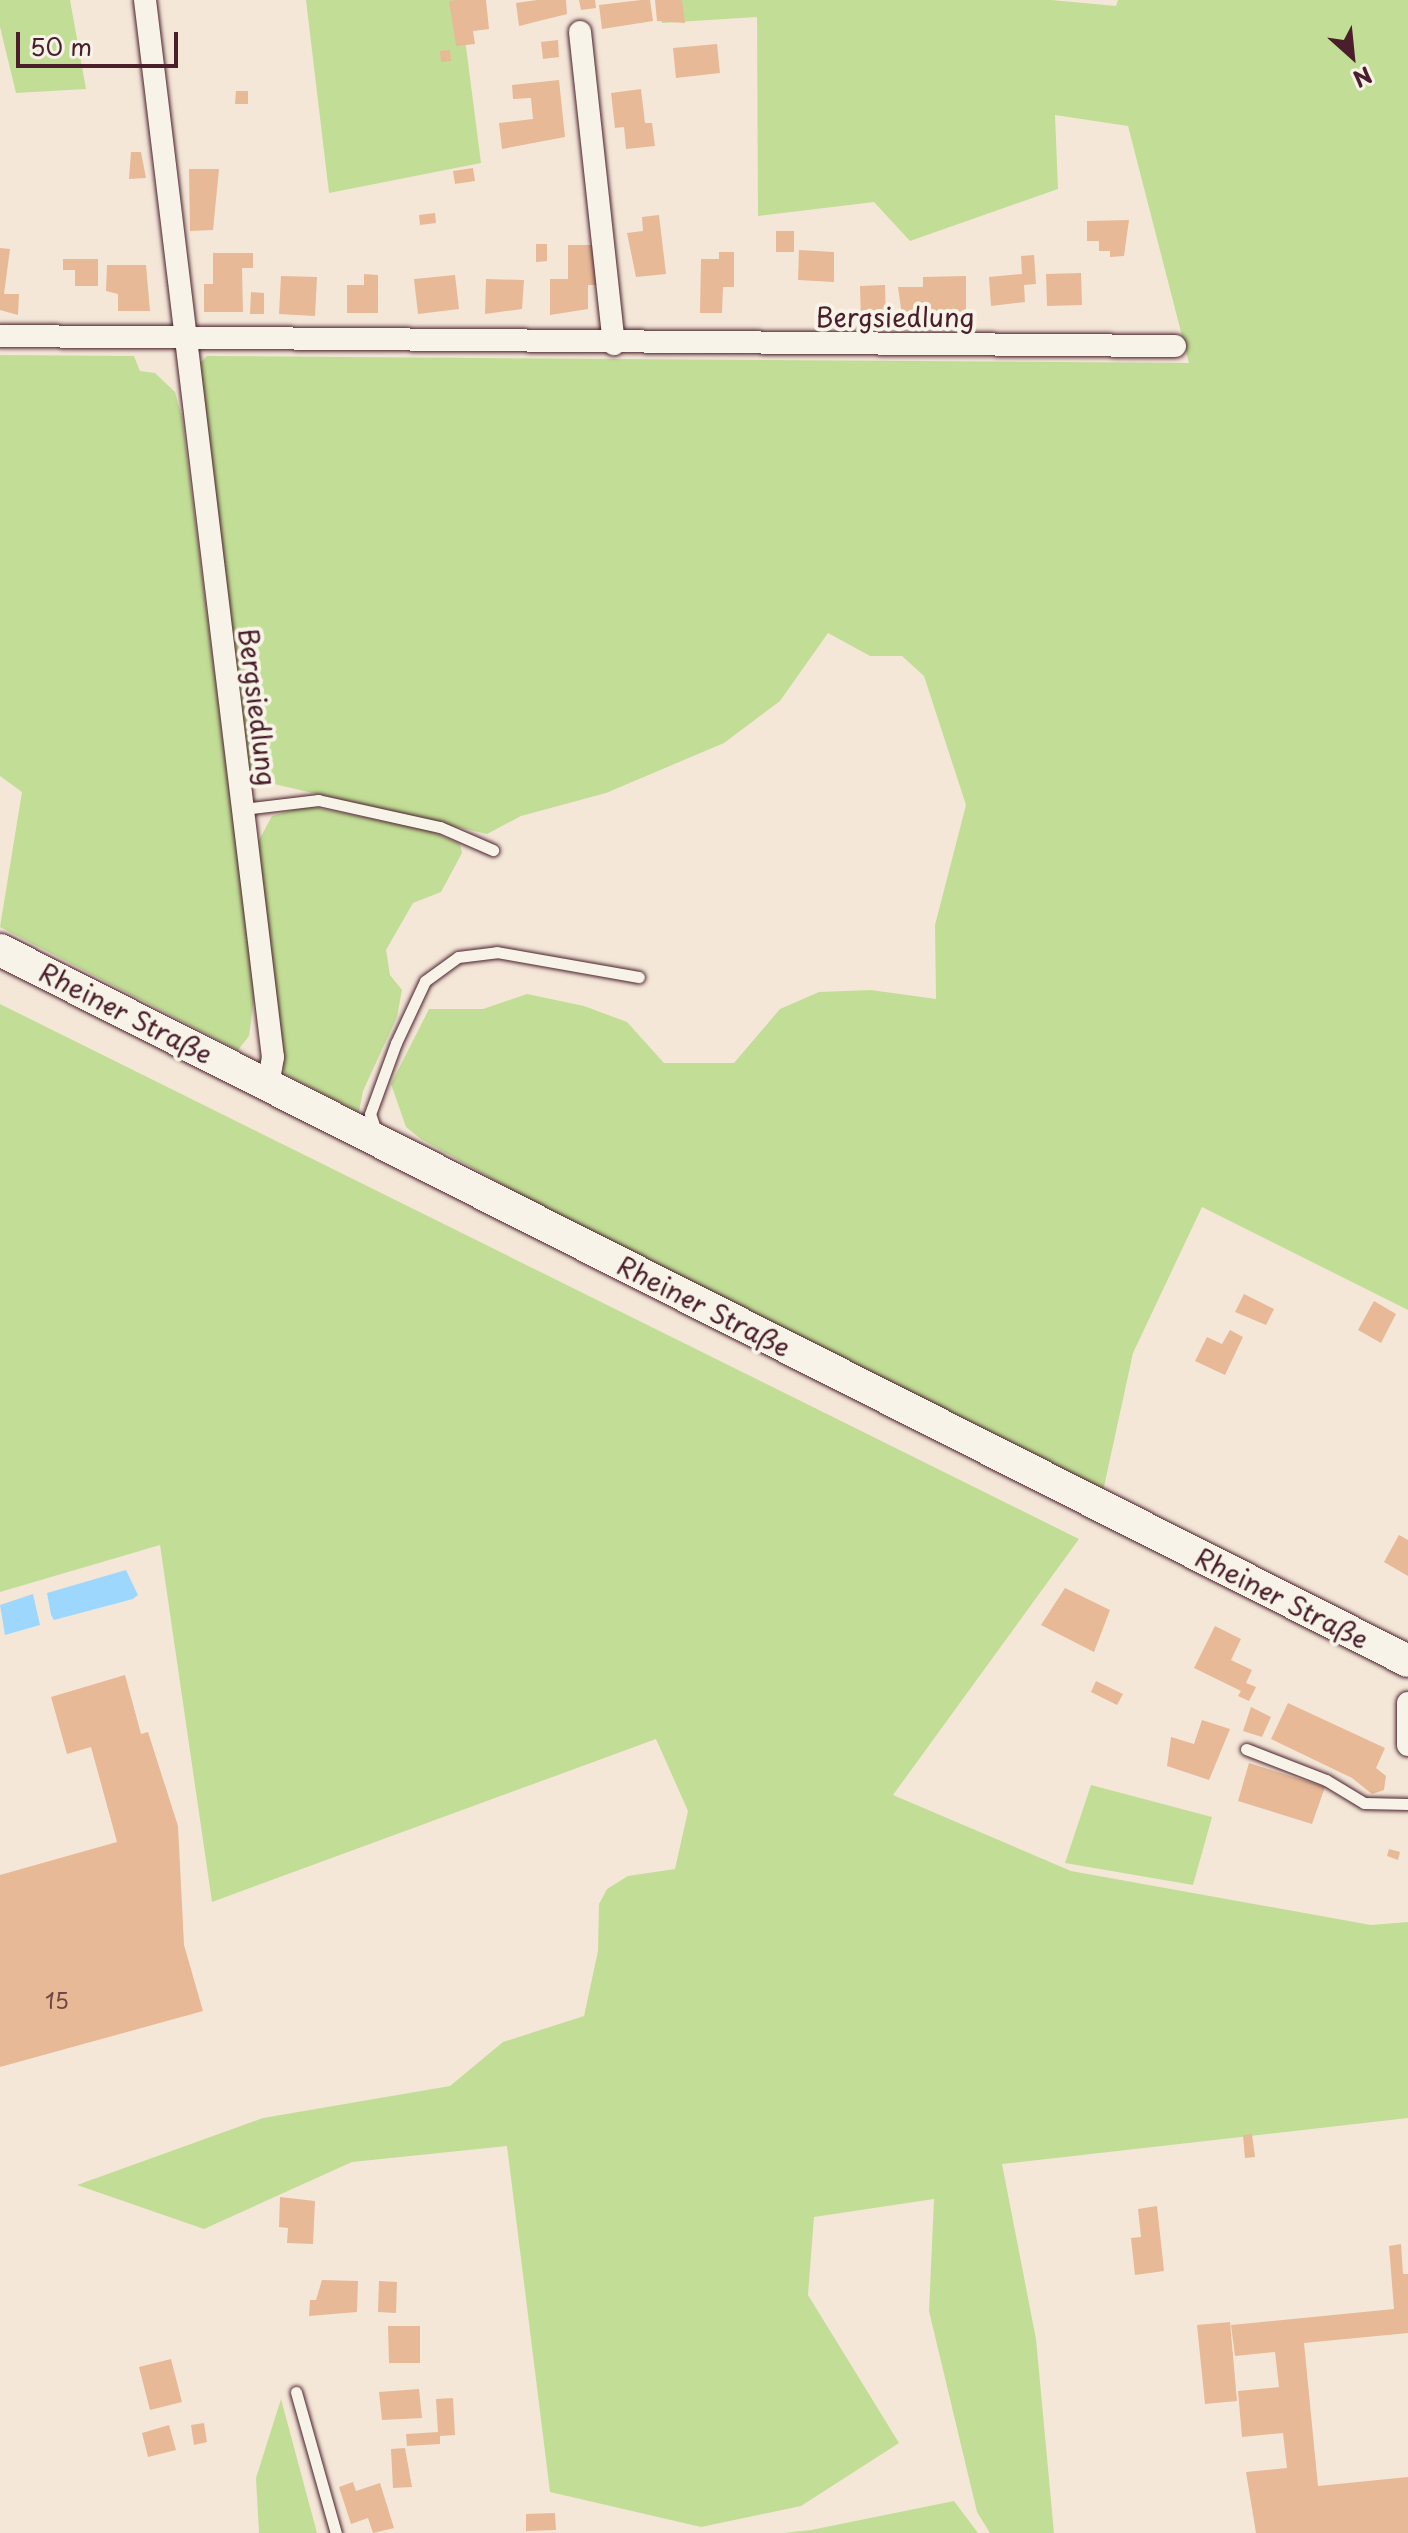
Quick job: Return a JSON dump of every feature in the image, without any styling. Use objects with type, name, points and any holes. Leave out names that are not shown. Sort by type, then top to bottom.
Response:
[{"type":"main road","name":"Rheiner Straße","points":[[0,950],[1408,1661]]},
{"type":"street","name":"Bergsiedlung","points":[[145,0],[182,337],[273,1057],[268,1085]]},
{"type":"street","points":[[580,32],[614,344]]},
{"type":"street","name":"Bergsiedlung","points":[[0,336],[614,344],[1175,346]]},
{"type":"street","points":[[1408,1703],[1408,1745]]},
{"type":"lane","points":[[243,809],[318,800],[440,827],[493,850]]},
{"type":"lane","points":[[385,1146],[370,1114],[376,1094],[425,981],[458,957],[497,952],[639,977]]},
{"type":"lane","points":[[1246,1749],[1326,1780],[1364,1803],[1408,1804]]},
{"type":"lane","points":[[296,2392],[336,2533]]},
{"type":"green space","points":[[0,0],[70,0],[86,89],[16,93],[0,27]]},
{"type":"green space","points":[[306,0],[460,0],[481,163],[329,193]]},
{"type":"green space","points":[[659,0],[1051,0],[1116,6],[1118,0],[1408,0],[1408,1310],[1202,1207],[1133,1353],[1102,1496],[548,1210],[421,1139],[406,1127],[391,1084],[429,1009],[483,1009],[527,994],[584,1006],[627,1022],[664,1063],[734,1063],[780,1009],[819,992],[871,990],[936,999],[935,925],[966,805],[924,676],[902,656],[870,656],[828,633],[780,701],[724,743],[606,793],[521,816],[487,834],[270,783],[249,774],[198,365],[207,356],[1189,363],[1128,126],[1055,115],[1058,189],[910,241],[874,202],[758,216],[757,17],[662,23]]},
{"type":"green space","points":[[0,355],[134,356],[140,371],[155,373],[175,392],[182,417],[255,992],[249,1036],[238,1050],[0,927],[22,792],[0,776]]},
{"type":"green space","points":[[308,806],[428,830],[460,844],[462,853],[441,892],[413,903],[386,950],[390,975],[402,990],[397,1017],[363,1091],[359,1112],[285,1074],[280,1059],[258,842],[272,816]]},
{"type":"green space","points":[[0,1004],[1079,1539],[893,1795],[1071,1871],[1371,1925],[1408,1922],[1408,2118],[1002,2164],[1036,2339],[1054,2533],[990,2533],[977,2512],[929,2311],[934,2199],[814,2217],[808,2295],[899,2443],[801,2506],[701,2527],[550,2492],[507,2146],[352,2162],[204,2229],[77,2185],[263,2118],[450,2086],[503,2042],[584,2016],[598,1951],[599,1904],[607,1889],[628,1876],[675,1869],[688,1811],[656,1739],[212,1902],[160,1545],[0,1592]]},
{"type":"green space","points":[[1091,1785],[1212,1817],[1193,1885],[1065,1863]]},
{"type":"green space","points":[[281,2399],[317,2533],[259,2533],[256,2478]]},
{"type":"green space","points":[[954,2501],[978,2533],[783,2533],[811,2530]]},
{"type":"water","points":[[126,1570],[138,1595],[133,1599],[54,1620],[47,1593]]},
{"type":"water","points":[[33,1594],[40,1625],[5,1635],[0,1605]]},
{"type":"building","points":[[486,0],[489,29],[473,31],[475,44],[456,46],[449,1]]},
{"type":"building","points":[[566,0],[567,14],[519,26],[516,3]]},
{"type":"building","points":[[579,0],[595,0],[596,8],[581,10]]},
{"type":"building","points":[[650,0],[653,21],[602,29],[599,5]]},
{"type":"building","points":[[655,0],[682,0],[685,23],[657,21]]},
{"type":"building","points":[[558,40],[559,57],[543,59],[541,42]]},
{"type":"building","points":[[717,44],[720,73],[676,78],[673,48]]},
{"type":"building","points":[[450,50],[451,61],[441,62],[440,51]]},
{"type":"building","points":[[559,80],[565,137],[502,149],[499,123],[533,119],[531,98],[513,99],[512,85]]},
{"type":"building","points":[[641,89],[645,123],[652,123],[655,146],[626,149],[624,127],[615,128],[611,93]]},
{"type":"building","points":[[236,91],[248,91],[248,104],[235,104]]},
{"type":"building","points":[[131,152],[141,152],[146,178],[129,179]]},
{"type":"building","points":[[473,168],[475,181],[455,184],[453,171]]},
{"type":"building","points":[[189,169],[219,169],[213,230],[190,231]]},
{"type":"building","points":[[435,213],[436,223],[420,225],[419,215]]},
{"type":"building","points":[[659,215],[666,274],[636,277],[627,233],[643,231],[642,217]]},
{"type":"building","points":[[1129,220],[1124,256],[1110,257],[1110,251],[1099,251],[1099,241],[1087,241],[1087,221]]},
{"type":"building","points":[[776,231],[794,231],[794,252],[776,252]]},
{"type":"building","points":[[536,244],[547,244],[547,261],[536,262]]},
{"type":"building","points":[[568,245],[592,245],[598,285],[588,285],[588,309],[550,315],[550,279],[568,279]]},
{"type":"building","points":[[0,248],[10,249],[4,294],[19,294],[18,315],[0,310]]},
{"type":"building","points":[[799,250],[834,252],[834,282],[798,280]]},
{"type":"building","points":[[719,252],[734,252],[734,287],[723,287],[722,313],[700,313],[701,259],[719,259]]},
{"type":"building","points":[[213,253],[253,253],[253,268],[242,268],[243,312],[204,312],[204,284],[213,284]]},
{"type":"building","points":[[1034,255],[1036,284],[1024,285],[1025,302],[991,306],[989,277],[1022,274],[1021,256]]},
{"type":"building","points":[[63,259],[98,259],[98,286],[75,286],[75,270],[63,270]]},
{"type":"building","points":[[107,265],[146,265],[150,311],[118,311],[118,294],[106,291]]},
{"type":"building","points":[[1081,273],[1082,305],[1047,306],[1046,274]]},
{"type":"building","points":[[364,274],[378,275],[378,313],[347,313],[347,285],[364,285]]},
{"type":"building","points":[[455,275],[459,309],[418,314],[414,279]]},
{"type":"building","points":[[281,276],[317,277],[315,316],[279,314]]},
{"type":"building","points":[[966,276],[966,320],[902,316],[898,287],[923,287],[923,277]]},
{"type":"building","points":[[486,279],[524,280],[522,309],[485,314]]},
{"type":"building","points":[[885,285],[886,322],[861,322],[860,286]]},
{"type":"building","points":[[251,292],[264,293],[264,314],[250,314]]},
{"type":"building","points":[[1244,1294],[1274,1309],[1266,1325],[1235,1312]]},
{"type":"building","points":[[1374,1301],[1396,1314],[1381,1343],[1358,1330]]},
{"type":"building","points":[[1230,1330],[1243,1337],[1225,1375],[1195,1361],[1207,1337],[1222,1344]]},
{"type":"building","points":[[1399,1535],[1408,1540],[1408,1576],[1384,1562]]},
{"type":"building","points":[[1065,1588],[1110,1610],[1094,1652],[1041,1625]]},
{"type":"building","points":[[1215,1626],[1241,1639],[1231,1660],[1252,1670],[1246,1683],[1256,1687],[1249,1701],[1238,1696],[1241,1691],[1194,1668]]},
{"type":"building","points":[[125,1675],[141,1734],[148,1732],[178,1826],[184,1945],[203,2011],[0,2067],[0,1875],[117,1842],[91,1747],[67,1754],[51,1697]]},
{"type":"building","points":[[1096,1681],[1123,1694],[1117,1705],[1091,1692]]},
{"type":"building","points":[[1288,1703],[1385,1748],[1376,1768],[1386,1776],[1384,1790],[1372,1794],[1352,1778],[1271,1739]]},
{"type":"building","points":[[1251,1707],[1271,1717],[1262,1737],[1243,1731]]},
{"type":"building","points":[[1202,1720],[1230,1729],[1209,1780],[1167,1766],[1171,1737],[1194,1744]]},
{"type":"building","points":[[1249,1763],[1325,1787],[1312,1824],[1238,1801]]},
{"type":"building","points":[[1389,1849],[1400,1852],[1398,1860],[1387,1856]]},
{"type":"building","points":[[1252,2134],[1255,2157],[1245,2158],[1243,2135]]},
{"type":"building","points":[[280,2197],[315,2201],[313,2244],[287,2243],[288,2228],[279,2227]]},
{"type":"building","points":[[1157,2206],[1164,2271],[1135,2275],[1131,2238],[1141,2237],[1138,2209]]},
{"type":"building","points":[[1401,2244],[1403,2274],[1408,2274],[1408,2333],[1304,2343],[1318,2486],[1408,2477],[1408,2533],[1256,2533],[1246,2472],[1287,2468],[1283,2433],[1242,2437],[1238,2391],[1279,2387],[1275,2352],[1235,2356],[1231,2325],[1394,2309],[1389,2246]]},
{"type":"building","points":[[322,2280],[358,2281],[357,2312],[309,2316],[310,2300],[316,2300]]},
{"type":"building","points":[[379,2281],[397,2282],[396,2313],[378,2312]]},
{"type":"building","points":[[1230,2322],[1237,2401],[1205,2404],[1197,2325]]},
{"type":"building","points":[[388,2326],[420,2326],[420,2363],[389,2363]]},
{"type":"building","points":[[171,2359],[182,2402],[150,2410],[139,2367]]},
{"type":"building","points":[[419,2389],[422,2418],[382,2420],[379,2392]]},
{"type":"building","points":[[453,2398],[455,2435],[440,2436],[440,2444],[407,2446],[406,2434],[438,2432],[436,2399]]},
{"type":"building","points":[[204,2423],[207,2442],[194,2445],[191,2425]]},
{"type":"building","points":[[169,2425],[176,2450],[148,2457],[142,2433]]},
{"type":"building","points":[[405,2448],[412,2487],[393,2488],[391,2449]]},
{"type":"building","points":[[353,2482],[356,2491],[380,2483],[394,2528],[373,2533],[368,2518],[351,2524],[339,2487]]},
{"type":"building","points":[[555,2513],[556,2530],[526,2531],[526,2514]]}]
